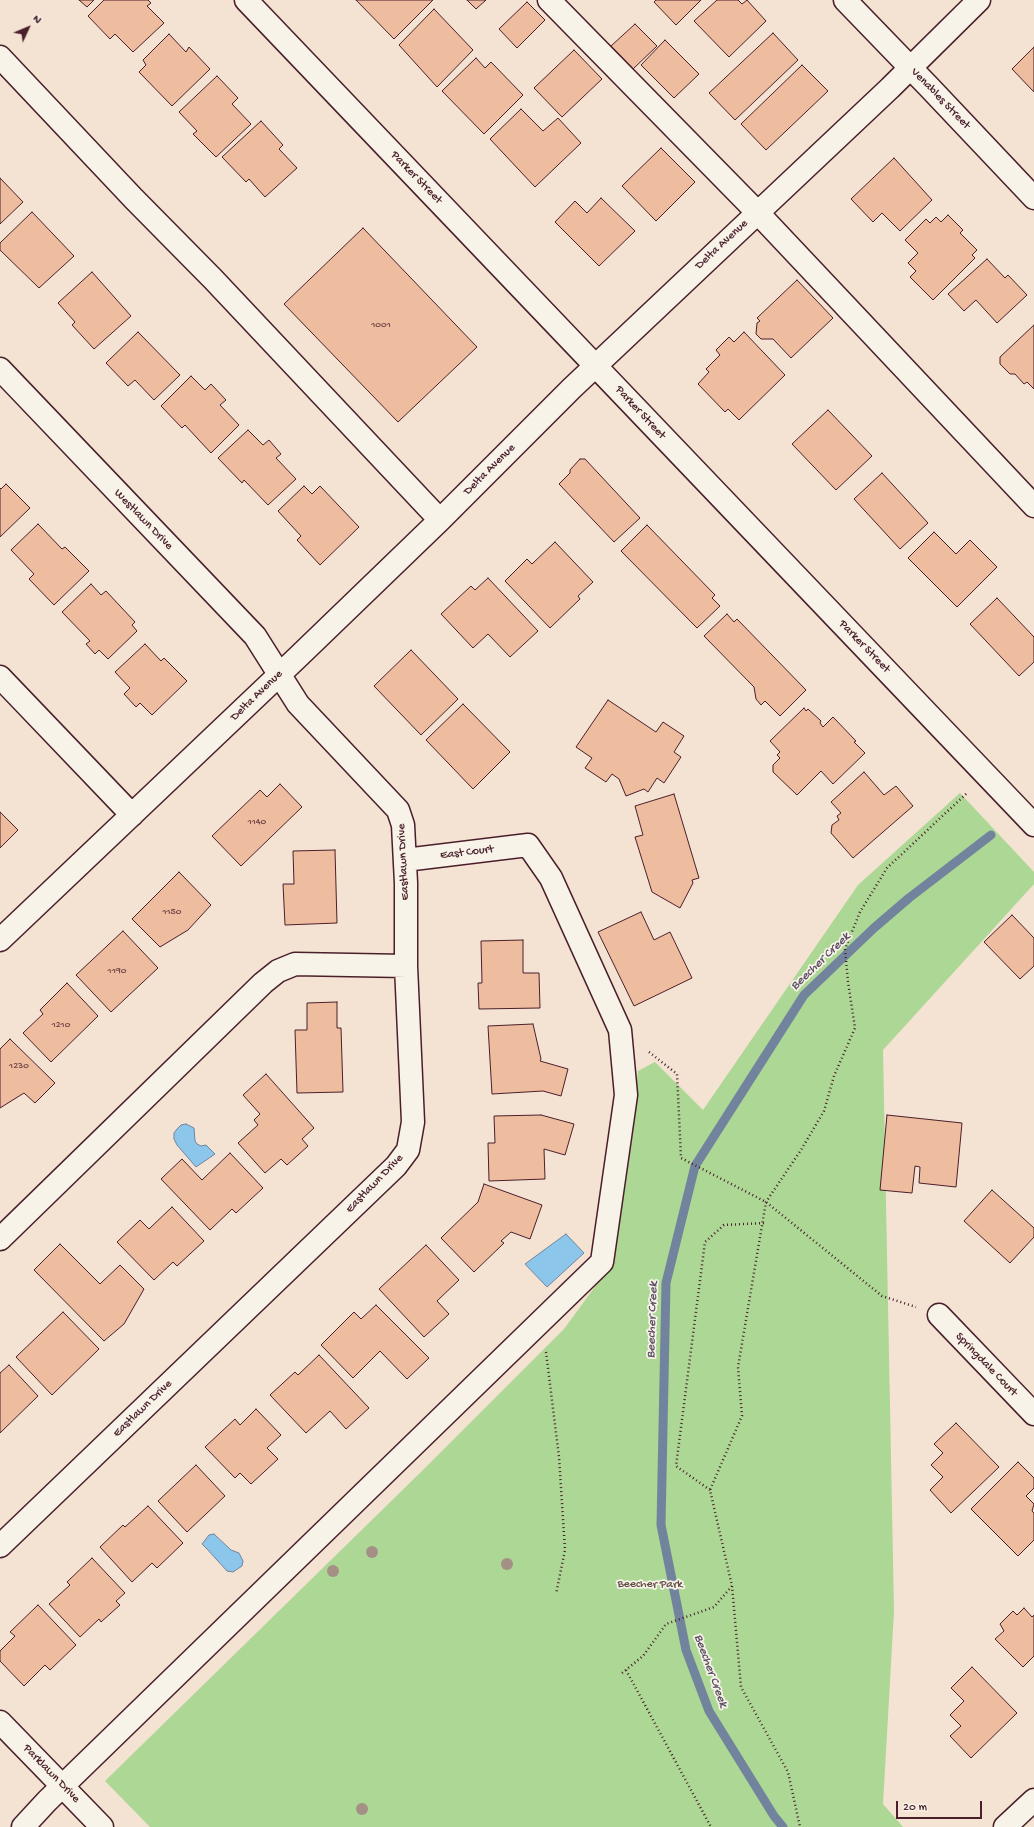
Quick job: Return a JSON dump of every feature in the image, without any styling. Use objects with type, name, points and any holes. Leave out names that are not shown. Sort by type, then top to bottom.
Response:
[{"type":"street","name":"Parker Street","points":[[246,0],[1034,825]]},
{"type":"street","points":[[549,0],[757,212],[1034,506]]},
{"type":"street","name":"Venables Street","points":[[845,0],[1034,198]]},
{"type":"street","name":"Delta Avenue","points":[[0,940],[280,674],[440,520],[596,366],[979,0]]},
{"type":"street","points":[[0,57],[134,199],[213,279],[440,520]]},
{"type":"street","name":"Westlawn Drive","points":[[0,369],[255,636],[280,674]]},
{"type":"street","name":"Eastlawn Drive","points":[[0,1546],[403,1158],[409,1145],[413,1122],[406,966],[405,860],[403,825],[398,810],[301,708],[280,674]]},
{"type":"street","points":[[0,677],[132,815]]},
{"type":"street","name":"East Court","points":[[405,860],[528,845],[551,878],[620,1030]]},
{"type":"street","points":[[0,1239],[263,983],[278,971],[295,964],[406,966]]},
{"type":"street","points":[[23,1827],[63,1786],[602,1262],[626,1095],[620,1030]]},
{"type":"street","name":"Springdale Court","points":[[939,1315],[1034,1414]]},
{"type":"street","name":"Parklawn Drive","points":[[0,1722],[102,1827]]},
{"type":"street","points":[[1005,1827],[1034,1800]]},
{"type":"path","points":[[800,1827],[788,1772],[741,1687],[732,1586],[710,1490],[742,1416],[738,1367],[764,1223],[766,1202],[801,1150],[824,1111],[834,1076],[855,1028],[845,949],[860,912],[887,868],[986,774]]},
{"type":"path","points":[[620,1030],[677,1074],[681,1158],[766,1202],[882,1296],[939,1315]]},
{"type":"path","points":[[710,1490],[676,1466],[705,1242],[724,1225],[764,1223]]},
{"type":"path","points":[[542,1320],[559,1457],[564,1543],[556,1594]]},
{"type":"path","points":[[622,1673],[643,1656],[666,1624],[714,1607],[732,1586]]},
{"type":"path","points":[[626,1670],[711,1827]]},
{"type":"green space","name":"Beecher Park","points":[[960,793],[1034,872],[1034,884],[883,1050],[894,1611],[883,1804],[903,1827],[150,1827],[105,1781],[423,1470],[564,1329],[613,1262],[638,1071],[655,1062],[703,1110],[858,885]]},
{"type":"water","points":[[186,1124],[194,1128],[195,1141],[197,1144],[201,1146],[206,1145],[215,1154],[196,1167],[177,1145],[174,1139],[174,1133],[177,1129],[181,1125]]},
{"type":"water","points":[[566,1234],[584,1253],[547,1287],[525,1264]]},
{"type":"water","points":[[214,1534],[231,1550],[239,1553],[243,1561],[242,1566],[233,1572],[227,1571],[202,1544],[209,1535]]},
{"type":"building","points":[[79,0],[94,0],[87,7]]},
{"type":"building","points":[[104,0],[148,0],[151,3],[147,6],[164,23],[133,52],[115,34],[110,39],[88,16]]},
{"type":"building","points":[[356,0],[433,0],[394,39]]},
{"type":"building","points":[[467,0],[486,0],[476,9]]},
{"type":"building","points":[[656,0],[701,0],[676,25],[654,2]]},
{"type":"building","points":[[717,0],[738,0],[742,4],[747,0],[766,21],[729,57],[694,21]]},
{"type":"building","points":[[527,2],[545,20],[517,48],[499,29]]},
{"type":"building","points":[[434,9],[473,50],[437,87],[399,45]]},
{"type":"building","points":[[635,24],[657,46],[633,69],[611,46]]},
{"type":"building","points":[[773,33],[798,60],[735,120],[709,93]]},
{"type":"building","points":[[169,34],[186,52],[189,47],[210,69],[172,106],[139,72],[146,65],[143,60]]},
{"type":"building","points":[[665,40],[699,74],[674,98],[641,65]]},
{"type":"building","points":[[1034,47],[1034,92],[1012,69]]},
{"type":"building","points":[[574,50],[602,79],[562,117],[534,88]]},
{"type":"building","points":[[476,58],[485,68],[491,62],[523,95],[484,134],[442,91]]},
{"type":"building","points":[[802,65],[828,91],[766,150],[741,124]]},
{"type":"building","points":[[217,76],[238,98],[232,104],[251,124],[216,157],[193,134],[197,131],[179,112]]},
{"type":"building","points":[[521,109],[543,131],[558,118],[581,143],[535,187],[490,139]]},
{"type":"building","points":[[261,121],[283,145],[279,149],[297,168],[265,197],[249,179],[246,182],[222,157]]},
{"type":"building","points":[[661,148],[695,182],[656,221],[622,186]]},
{"type":"building","points":[[894,158],[932,200],[900,231],[882,213],[873,222],[851,199]]},
{"type":"building","points":[[0,178],[23,202],[0,224]]},
{"type":"building","points":[[601,198],[635,231],[599,266],[555,222],[575,201],[587,213]]},
{"type":"building","points":[[32,212],[74,256],[39,288],[0,250],[0,243]]},
{"type":"building","points":[[948,215],[963,230],[960,233],[977,250],[972,255],[975,258],[933,300],[910,277],[916,271],[908,263],[918,253],[905,240],[926,219],[930,223],[936,217],[941,222]]},
{"type":"building","points":[[363,228],[477,347],[398,422],[284,304]]},
{"type":"building","points":[[987,259],[1005,278],[1008,275],[1027,295],[997,323],[976,300],[964,311],[948,294]]},
{"type":"building","points":[[92,272],[131,316],[94,349],[72,325],[75,322],[58,303]]},
{"type":"building","points":[[797,280],[833,318],[791,358],[773,339],[761,339],[756,334],[757,323],[760,321],[757,318]]},
{"type":"building","points":[[1034,325],[1034,389],[1027,382],[1024,384],[1015,374],[1010,374],[1000,364],[1000,357]]},
{"type":"building","points":[[138,332],[180,375],[154,400],[135,380],[128,386],[106,363]]},
{"type":"building","points":[[744,332],[785,375],[739,420],[728,409],[725,412],[698,384],[709,372],[706,369],[720,355],[716,350],[729,337],[734,342]]},
{"type":"building","points":[[191,376],[205,390],[211,384],[226,400],[220,405],[239,425],[211,453],[185,425],[182,428],[161,406]]},
{"type":"building","points":[[828,410],[872,456],[836,490],[792,444]]},
{"type":"building","points":[[248,430],[263,445],[269,440],[281,454],[276,458],[296,479],[268,505],[244,480],[242,483],[218,458]]},
{"type":"building","points":[[580,459],[585,459],[640,518],[614,542],[559,484],[570,473],[570,470]]},
{"type":"building","points":[[882,473],[928,523],[900,549],[854,499]]},
{"type":"building","points":[[6,484],[30,508],[0,537],[0,488],[1,489]]},
{"type":"building","points":[[304,486],[312,494],[320,486],[359,527],[320,565],[297,540],[301,536],[278,511]]},
{"type":"building","points":[[38,524],[62,549],[65,547],[89,571],[54,605],[29,579],[34,574],[11,550]]},
{"type":"building","points":[[647,525],[715,595],[712,598],[720,606],[697,628],[621,551]]},
{"type":"building","points":[[934,532],[956,554],[970,540],[997,567],[957,607],[908,558]]},
{"type":"building","points":[[555,542],[593,582],[578,596],[580,599],[550,628],[505,581],[527,559],[532,564]]},
{"type":"building","points":[[488,578],[538,631],[510,657],[488,634],[473,648],[441,614],[471,586],[475,590]]},
{"type":"building","points":[[91,584],[101,595],[106,591],[135,622],[132,625],[137,631],[108,659],[99,650],[95,654],[86,644],[90,641],[62,612]]},
{"type":"building","points":[[997,598],[1034,637],[1034,662],[1019,676],[970,624]]},
{"type":"building","points":[[727,614],[734,622],[737,619],[806,690],[780,716],[765,701],[761,705],[756,699],[754,687],[704,636]]},
{"type":"building","points":[[145,644],[161,661],[164,658],[187,681],[152,715],[140,703],[136,707],[124,694],[130,688],[115,672]]},
{"type":"building","points":[[411,650],[458,699],[421,735],[374,686]]},
{"type":"building","points":[[608,700],[656,732],[663,722],[684,736],[674,752],[681,757],[664,783],[657,778],[648,792],[644,789],[626,796],[619,779],[612,774],[606,782],[585,768],[592,758],[576,747]]},
{"type":"building","points":[[463,704],[510,752],[473,789],[426,740]]},
{"type":"building","points":[[804,708],[806,711],[808,709],[821,721],[820,723],[823,727],[833,717],[856,741],[854,742],[865,753],[833,784],[821,771],[797,795],[773,772],[773,765],[780,758],[777,755],[780,752],[770,741]]},
{"type":"building","points":[[864,772],[884,795],[896,786],[913,806],[853,858],[831,833],[832,825],[839,820],[837,816],[841,813],[831,802]]},
{"type":"building","points":[[280,784],[302,807],[241,866],[212,836],[260,790],[267,797]]},
{"type":"building","points":[[674,794],[699,878],[692,880],[693,883],[680,908],[652,892],[635,837],[643,835],[635,806]]},
{"type":"building","points":[[0,812],[18,830],[0,848]]},
{"type":"building","points":[[335,850],[337,923],[285,925],[283,884],[294,884],[293,851]]},
{"type":"building","points":[[179,872],[211,905],[188,930],[160,947],[132,919]]},
{"type":"building","points":[[641,912],[654,940],[670,932],[692,978],[634,1006],[598,932]]},
{"type":"building","points":[[1012,915],[1034,938],[1034,966],[1020,979],[984,942]]},
{"type":"building","points":[[123,931],[158,968],[111,1012],[76,975]]},
{"type":"building","points":[[523,940],[523,973],[539,973],[540,1008],[479,1009],[478,983],[482,983],[481,941]]},
{"type":"building","points":[[67,983],[98,1016],[51,1062],[23,1033],[43,1014],[40,1010]]},
{"type":"building","points":[[337,1002],[337,1028],[341,1028],[343,1092],[297,1093],[295,1030],[307,1030],[307,1003]]},
{"type":"building","points":[[533,1024],[541,1059],[540,1061],[568,1069],[561,1096],[543,1091],[492,1094],[488,1026]]},
{"type":"building","points":[[10,1039],[55,1083],[35,1103],[24,1093],[0,1108],[0,1049]]},
{"type":"building","points":[[266,1074],[314,1128],[302,1139],[308,1146],[287,1165],[281,1159],[265,1173],[238,1143],[258,1125],[254,1120],[260,1114],[243,1095]]},
{"type":"building","points":[[541,1115],[574,1124],[565,1155],[544,1149],[545,1179],[489,1181],[488,1143],[495,1143],[494,1116]]},
{"type":"building","points":[[887,1115],[962,1123],[956,1187],[919,1183],[920,1167],[915,1166],[912,1193],[880,1190]]},
{"type":"building","points":[[230,1153],[263,1188],[236,1213],[232,1209],[210,1230],[161,1179],[182,1159],[202,1180]]},
{"type":"building","points":[[484,1184],[542,1205],[530,1239],[511,1232],[501,1241],[504,1243],[474,1272],[441,1238],[478,1202]]},
{"type":"building","points":[[992,1190],[1034,1228],[1034,1237],[1010,1263],[964,1221]]},
{"type":"building","points":[[172,1207],[204,1241],[177,1266],[173,1262],[154,1280],[117,1242],[140,1220],[149,1229]]},
{"type":"building","points":[[60,1244],[100,1284],[120,1265],[144,1289],[124,1324],[104,1341],[34,1270]]},
{"type":"building","points":[[426,1245],[459,1280],[437,1301],[449,1314],[424,1337],[379,1289]]},
{"type":"building","points":[[376,1305],[429,1358],[407,1379],[380,1351],[353,1378],[321,1345],[354,1312],[361,1319]]},
{"type":"building","points":[[63,1312],[99,1349],[52,1395],[16,1357]]},
{"type":"building","points":[[319,1355],[369,1408],[346,1429],[330,1411],[306,1433],[270,1395],[295,1372],[298,1375]]},
{"type":"building","points":[[9,1365],[38,1396],[0,1433],[0,1373]]},
{"type":"building","points":[[256,1409],[281,1435],[267,1448],[278,1459],[251,1484],[240,1473],[235,1478],[205,1447],[235,1419],[240,1425]]},
{"type":"building","points":[[956,1423],[999,1467],[951,1513],[930,1490],[943,1477],[931,1465],[943,1453],[934,1444]]},
{"type":"building","points":[[1018,1462],[1034,1478],[1034,1488],[1026,1496],[1034,1504],[1032,1511],[1034,1513],[1034,1540],[1018,1556],[971,1509]]},
{"type":"building","points":[[196,1465],[225,1496],[187,1532],[158,1501]]},
{"type":"building","points":[[148,1506],[183,1543],[157,1568],[152,1563],[132,1582],[100,1547],[123,1525],[125,1527]]},
{"type":"building","points":[[92,1558],[125,1593],[116,1601],[120,1605],[101,1622],[99,1619],[80,1637],[49,1604],[70,1585],[67,1582]]},
{"type":"building","points":[[38,1605],[76,1645],[50,1670],[45,1665],[24,1686],[0,1661],[0,1651],[15,1636],[10,1632]]},
{"type":"building","points":[[1024,1608],[1032,1617],[1034,1615],[1034,1656],[1023,1667],[995,1639],[1004,1631],[1000,1624],[1013,1611],[1017,1615]]},
{"type":"building","points":[[972,1667],[1017,1713],[971,1758],[950,1736],[961,1726],[950,1715],[964,1701],[951,1688]]},
{"type":"waterway","name":"Beecher Creek","points":[[783,1827],[774,1816],[709,1711],[686,1650],[661,1525],[666,1283],[695,1166],[804,995],[874,928],[909,898],[991,835]]}]
